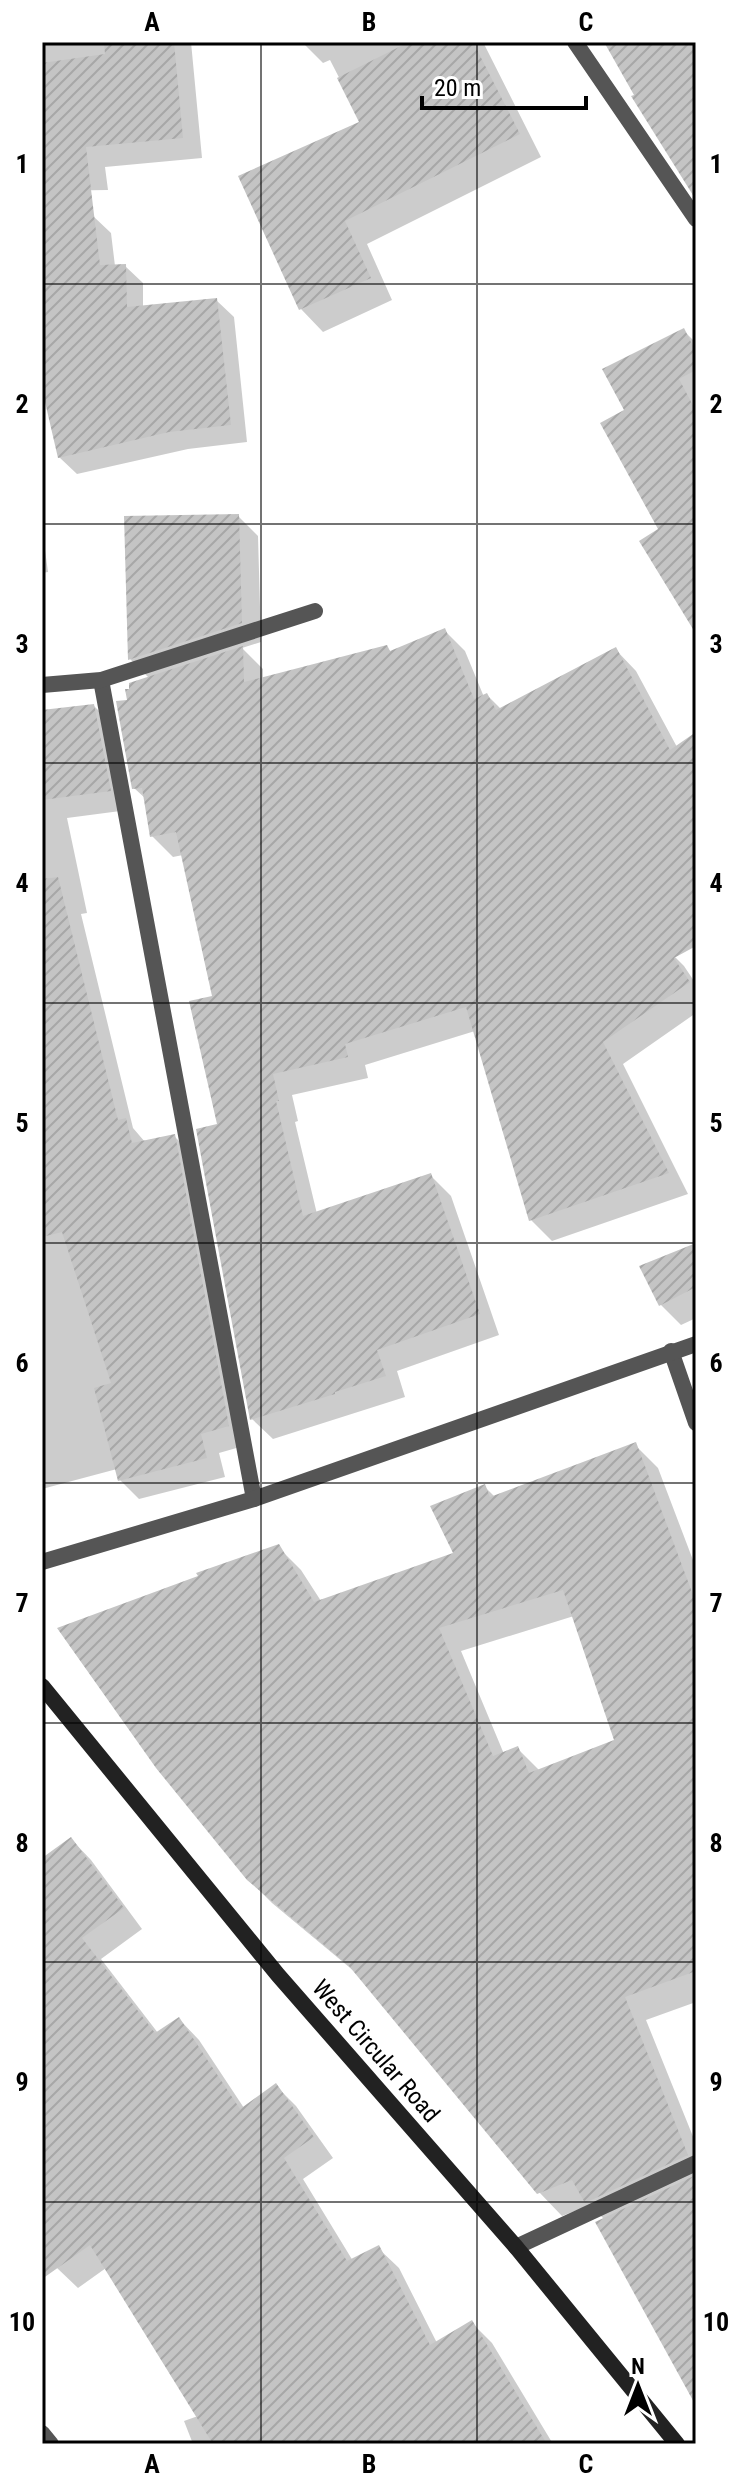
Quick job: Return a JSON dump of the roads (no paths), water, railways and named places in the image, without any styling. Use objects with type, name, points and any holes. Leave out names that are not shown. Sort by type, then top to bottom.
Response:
[{"type":"street","points":[[575,42],[696,219]]},
{"type":"street","points":[[42,685],[101,680],[315,611]]},
{"type":"street","points":[[101,680],[254,1499]]},
{"type":"street","points":[[42,1562],[254,1499],[696,1344]]},
{"type":"street","points":[[671,1351],[696,1423]]},
{"type":"street","name":"West Circular Road","points":[[42,1686],[278,1975],[516,2247],[677,2444]]},
{"type":"street","points":[[516,2247],[696,2163]]},
{"type":"street","points":[[42,2433],[51,2444]]}]
